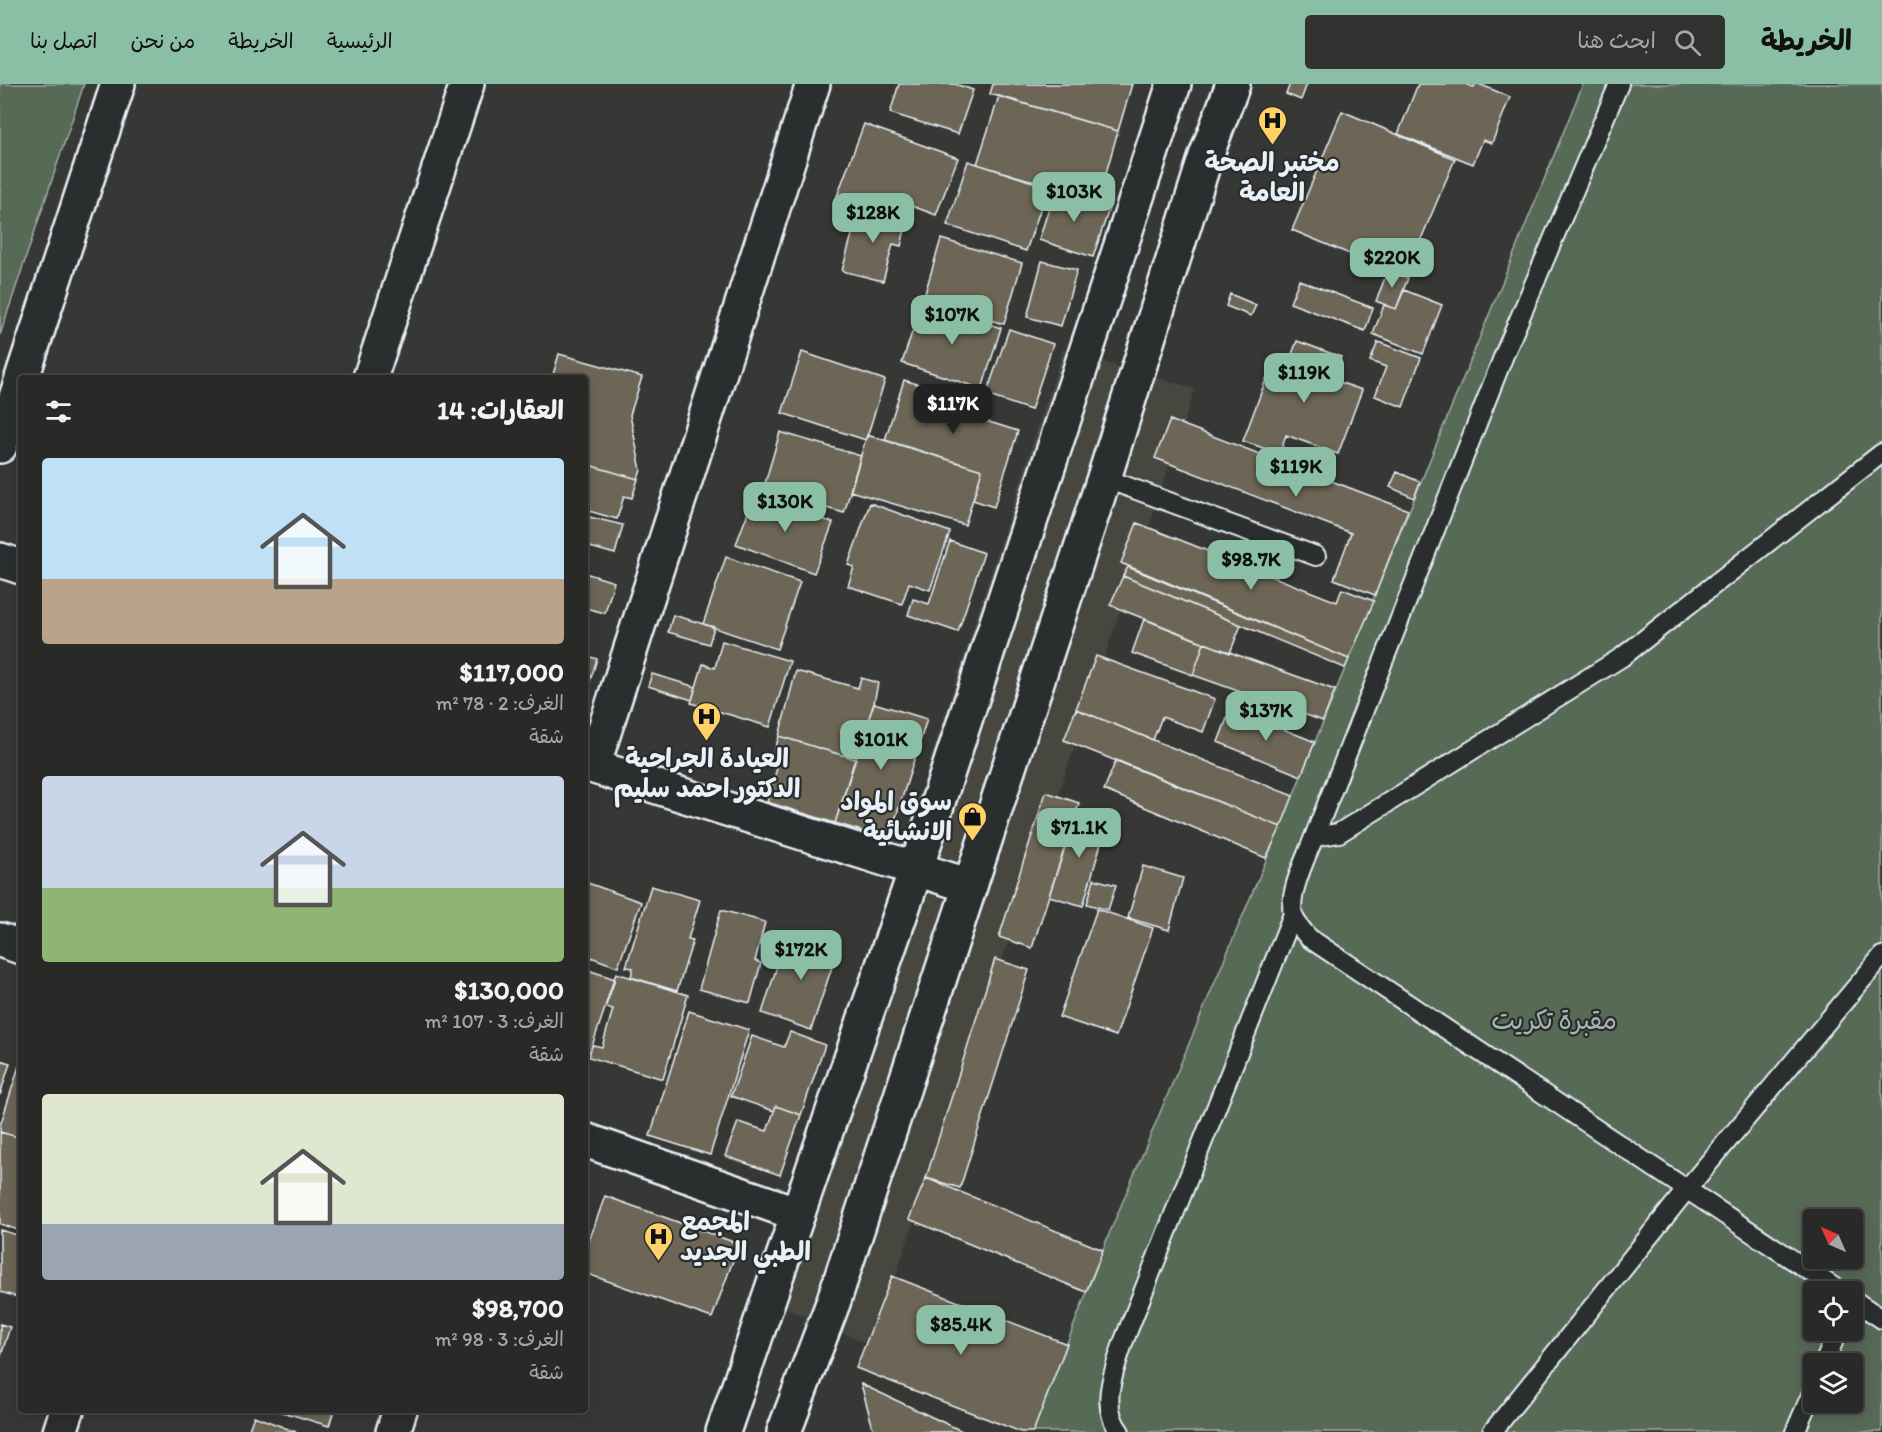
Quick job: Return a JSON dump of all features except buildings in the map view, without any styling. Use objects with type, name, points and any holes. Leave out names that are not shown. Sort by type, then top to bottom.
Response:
[{"type":"main road","points":[[24,375],[118,84]]},
{"type":"main road","points":[[371,375],[467,84]]},
{"type":"main road","points":[[813,84],[589,765],[970,886]]},
{"type":"main road","points":[[723,1432],[916,869],[1174,84]]},
{"type":"main road","points":[[784,1432],[833,1303],[1104,478],[1206,156],[1233,84]]},
{"type":"main road","points":[[0,446],[18,392]]},
{"type":"main road","points":[[0,560],[18,566]]},
{"type":"main road","points":[[0,940],[18,946]]},
{"type":"main road","points":[[588,1141],[798,1214]]},
{"type":"main road","points":[[60,1432],[66,1413]]},
{"type":"main road","points":[[393,1432],[399,1413]]},
{"type":"lane","points":[[1619,84],[1504,355],[1314,837],[1293,894],[1293,914],[1298,927],[1309,938],[1825,1281]]},
{"type":"lane","points":[[1314,837],[1339,833],[1622,657],[1882,453]]},
{"type":"lane","points":[[1104,478],[1316,556]]},
{"type":"lane","points":[[1120,1432],[1110,1410],[1109,1391],[1123,1343],[1293,914]]},
{"type":"lane","points":[[1492,1432],[1687,1189],[1882,956]]},
{"type":"lane","points":[[1863,1306],[1882,1319]]},
{"type":"lane","points":[[1795,1432],[1803,1413]]},
{"type":"shaded area","name":"سوق المواد الانشائية","points":[[1063,350],[1195,389],[872,1346],[757,1295]]},
{"type":"green space","points":[[0,84],[84,84],[0,335]]},
{"type":"green space","name":"مقبرة تكريت","points":[[1583,84],[1882,84],[1882,1432],[1033,1432],[1107,1239],[1293,796]]},
{"type":"place","name":"مختبر الصحة العامة","points":[[1272,146]]},
{"type":"place","name":"العيادة الجراحية الدكتور احمد سليم","points":[[707,742]]},
{"type":"place","name":"سوق المواد الانشائية","points":[[973,842]]},
{"type":"place","name":"المجمع الطبي الجديد","points":[[659,1262]]}]
